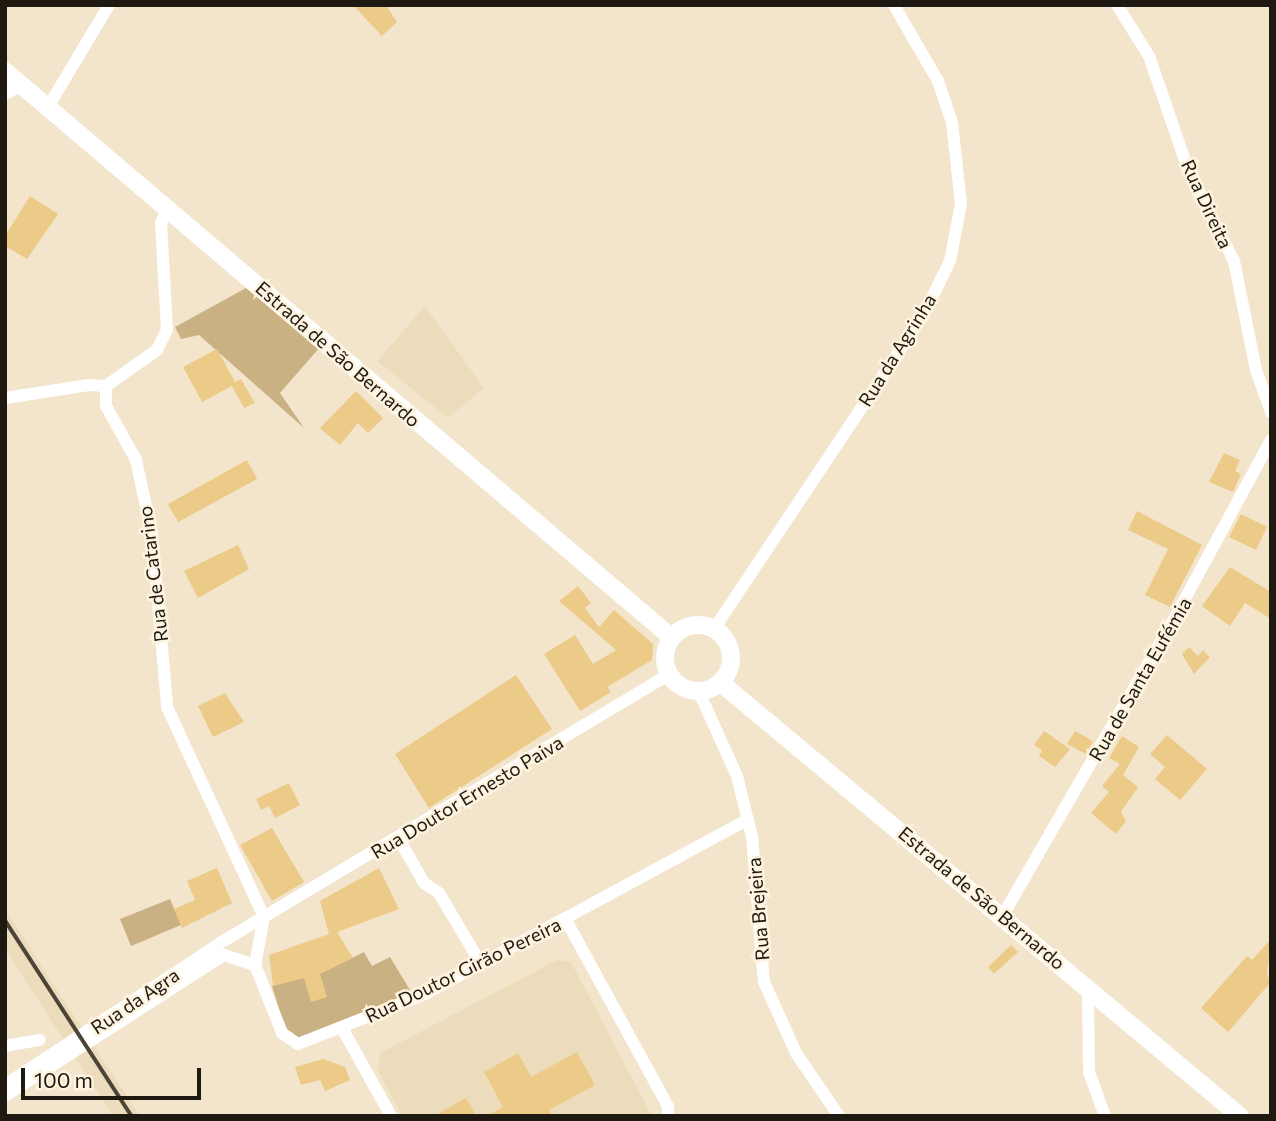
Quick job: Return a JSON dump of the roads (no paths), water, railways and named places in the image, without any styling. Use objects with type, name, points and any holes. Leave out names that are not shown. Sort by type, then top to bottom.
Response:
[{"type":"main road","name":"Estrada de São Bernardo","points":[[5,71],[13,89],[48,107],[671,637]]},
{"type":"main road","points":[[696,625],[714,629],[731,654],[721,683],[699,692],[681,688],[668,675],[664,655],[671,637],[696,625]]},
{"type":"main road","name":"Estrada de São Bernardo","points":[[721,683],[1003,915],[1240,1116]]},
{"type":"street","points":[[48,107],[109,5]]},
{"type":"street","name":"Rua da Agrinha","points":[[714,629],[923,316],[950,261],[961,204],[952,122],[938,81],[894,5]]},
{"type":"street","name":"Rua Direita","points":[[1117,5],[1149,56],[1189,172],[1234,261],[1256,370],[1271,412]]},
{"type":"street","points":[[5,398],[89,384],[106,386],[157,350],[167,330],[161,223],[167,207]]},
{"type":"street","name":"Rua de Catarino","points":[[106,386],[106,407],[136,460],[152,534],[167,707],[264,917]]},
{"type":"street","name":"Rua de Santa Eufémia","points":[[1003,915],[1174,620],[1271,440]]},
{"type":"street","name":"Rua Doutor Ernesto Paiva","points":[[264,917],[399,839],[668,675]]},
{"type":"street","name":"Rua Brejeira","points":[[699,692],[737,776],[748,819],[764,938],[764,982],[796,1053],[839,1116]]},
{"type":"street","name":"Rua Doutor Girão Pereira","points":[[256,965],[288,1041],[298,1044],[342,1028],[481,964],[748,819]]},
{"type":"street","points":[[399,839],[424,883],[439,893],[481,964]]},
{"type":"street","points":[[256,965],[264,917]]},
{"type":"street","name":"Rua da Agra","points":[[5,1096],[24,1079],[134,1008],[264,917]]},
{"type":"street","points":[[566,920],[668,1106],[668,1116]]},
{"type":"street","name":"Rua da Agra","points":[[134,1008],[224,955],[256,965]]},
{"type":"street","points":[[1088,989],[1089,1072],[1105,1116]]},
{"type":"street","points":[[342,1028],[391,1116]]},
{"type":"street","points":[[5,1046],[39,1040]]},
{"type":"street","name":"Rua da Agra","points":[[5,1084],[24,1079]]},
{"type":"railway","points":[[5,920],[132,1116]]}]
